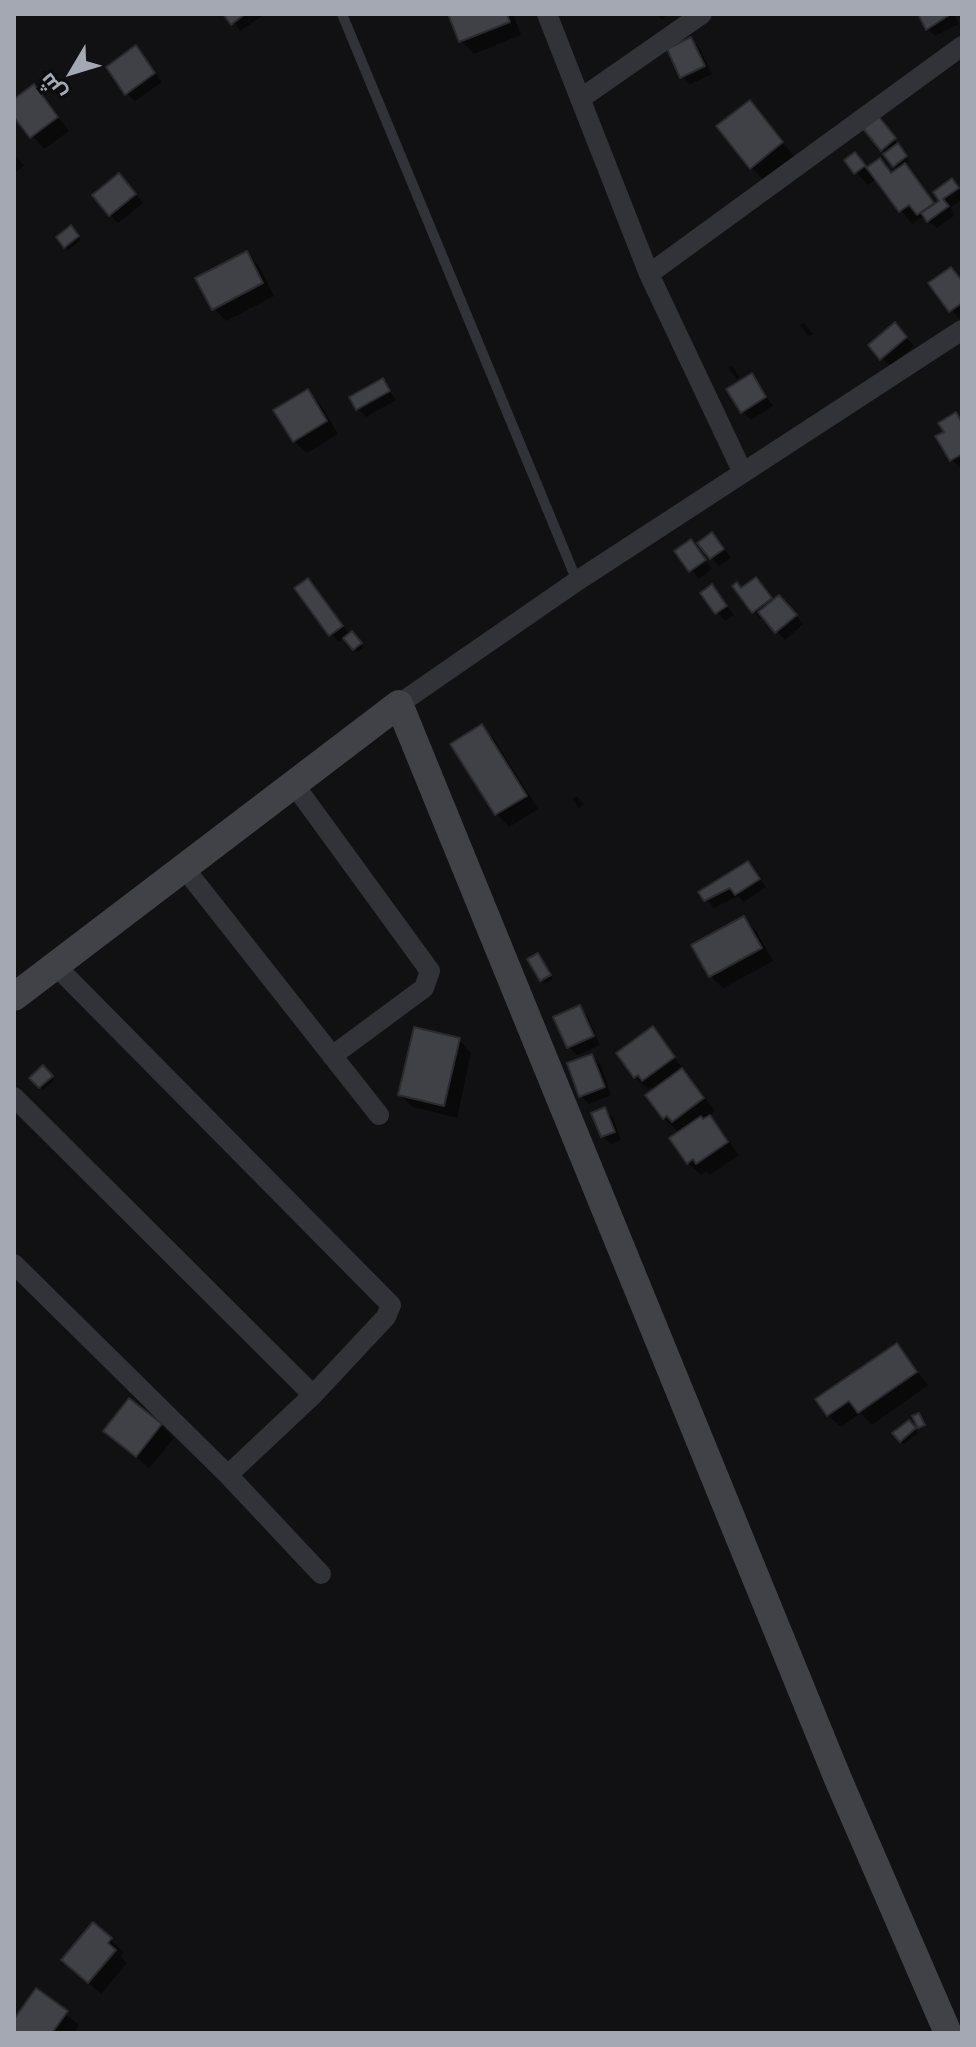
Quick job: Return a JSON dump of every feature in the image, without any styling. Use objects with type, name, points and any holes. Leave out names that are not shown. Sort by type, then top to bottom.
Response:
[{"type":"street","points":[[547,14],[649,274],[743,473]]},
{"type":"street","points":[[580,99],[702,14]]},
{"type":"street","points":[[649,274],[962,46]]},
{"type":"street","points":[[14,997],[399,704],[577,581],[962,330]]},
{"type":"street","points":[[399,704],[838,1779],[948,2033]]},
{"type":"street","points":[[293,783],[430,971],[424,988],[332,1056]]},
{"type":"street","points":[[185,869],[379,1115]]},
{"type":"street","points":[[57,967],[390,1301],[391,1310],[386,1317],[313,1395],[228,1475]]},
{"type":"street","points":[[14,1097],[313,1395]]},
{"type":"street","points":[[14,1264],[228,1475],[321,1574]]},
{"type":"lane","points":[[342,14],[577,581]]},
{"type":"building","points":[[223,14],[245,14],[231,25]]},
{"type":"building","points":[[448,14],[507,14],[510,22],[459,42]]},
{"type":"building","points":[[922,14],[951,14],[926,30],[919,16]]},
{"type":"building","points":[[691,37],[705,66],[680,78],[667,49]]},
{"type":"building","points":[[136,45],[155,73],[125,95],[106,67]]},
{"type":"building","points":[[34,84],[58,117],[30,138],[14,117],[14,99]]},
{"type":"building","points":[[750,100],[783,142],[750,169],[716,126]]},
{"type":"building","points":[[876,113],[896,138],[881,151],[860,125]]},
{"type":"building","points":[[898,143],[907,156],[893,167],[883,154]]},
{"type":"building","points":[[855,152],[867,167],[880,158],[891,173],[905,163],[934,203],[917,215],[909,205],[899,212],[865,166],[854,174],[844,160]]},
{"type":"building","points":[[119,173],[136,194],[109,216],[92,195]]},
{"type":"building","points":[[952,178],[959,188],[943,199],[949,206],[927,222],[921,213],[939,201],[933,192]]},
{"type":"building","points":[[71,225],[79,236],[64,248],[56,237]]},
{"type":"building","points":[[247,251],[263,283],[212,310],[195,278]]},
{"type":"building","points":[[951,267],[962,281],[962,303],[949,312],[928,283]]},
{"type":"building","points":[[895,322],[907,337],[880,360],[868,345]]},
{"type":"building","points":[[752,373],[766,397],[741,413],[726,389]]},
{"type":"building","points":[[383,378],[390,391],[356,410],[349,397]]},
{"type":"building","points":[[308,389],[327,421],[293,442],[273,410]]},
{"type":"building","points":[[956,412],[962,423],[962,454],[950,461],[935,436],[944,432],[938,423]]},
{"type":"building","points":[[712,532],[724,549],[710,559],[697,543]]},
{"type":"building","points":[[691,539],[706,560],[689,572],[674,551]]},
{"type":"building","points":[[756,577],[772,598],[752,613],[732,586],[737,582],[741,588]]},
{"type":"building","points":[[308,578],[343,626],[329,636],[294,588]]},
{"type":"building","points":[[712,584],[727,606],[715,614],[700,593]]},
{"type":"building","points":[[779,595],[797,615],[775,633],[758,612]]},
{"type":"building","points":[[352,631],[362,643],[353,650],[343,638]]},
{"type":"building","points":[[482,724],[527,796],[495,815],[450,744]]},
{"type":"building","points":[[748,861],[760,879],[735,895],[730,888],[704,901],[698,892]]},
{"type":"building","points":[[744,916],[762,948],[709,977],[691,945]]},
{"type":"building","points":[[538,953],[551,975],[540,981],[527,959]]},
{"type":"building","points":[[580,1005],[594,1036],[567,1048],[553,1017]]},
{"type":"building","points":[[653,1026],[675,1057],[642,1081],[638,1075],[634,1078],[616,1053]]},
{"type":"building","points":[[414,1027],[460,1038],[444,1106],[398,1095]]},
{"type":"building","points":[[592,1054],[605,1087],[579,1097],[567,1063]]},
{"type":"building","points":[[43,1065],[53,1076],[39,1088],[29,1078]]},
{"type":"building","points":[[682,1068],[704,1098],[672,1122],[667,1116],[663,1119],[645,1095]]},
{"type":"building","points":[[605,1107],[615,1132],[601,1137],[591,1113]]},
{"type":"building","points":[[710,1115],[728,1142],[696,1164],[693,1159],[687,1164],[669,1138],[701,1116],[703,1119]]},
{"type":"building","points":[[897,1343],[917,1372],[858,1413],[849,1401],[827,1416],[815,1399]]},
{"type":"building","points":[[129,1398],[162,1424],[136,1457],[103,1431]]},
{"type":"building","points":[[919,1413],[925,1425],[918,1428],[912,1416]]},
{"type":"building","points":[[909,1420],[916,1428],[900,1442],[892,1433]]},
{"type":"building","points":[[93,1922],[112,1938],[108,1943],[116,1950],[88,1983],[61,1960]]},
{"type":"building","points":[[36,1988],[68,2011],[52,2033],[14,2033],[14,2019]]}]
